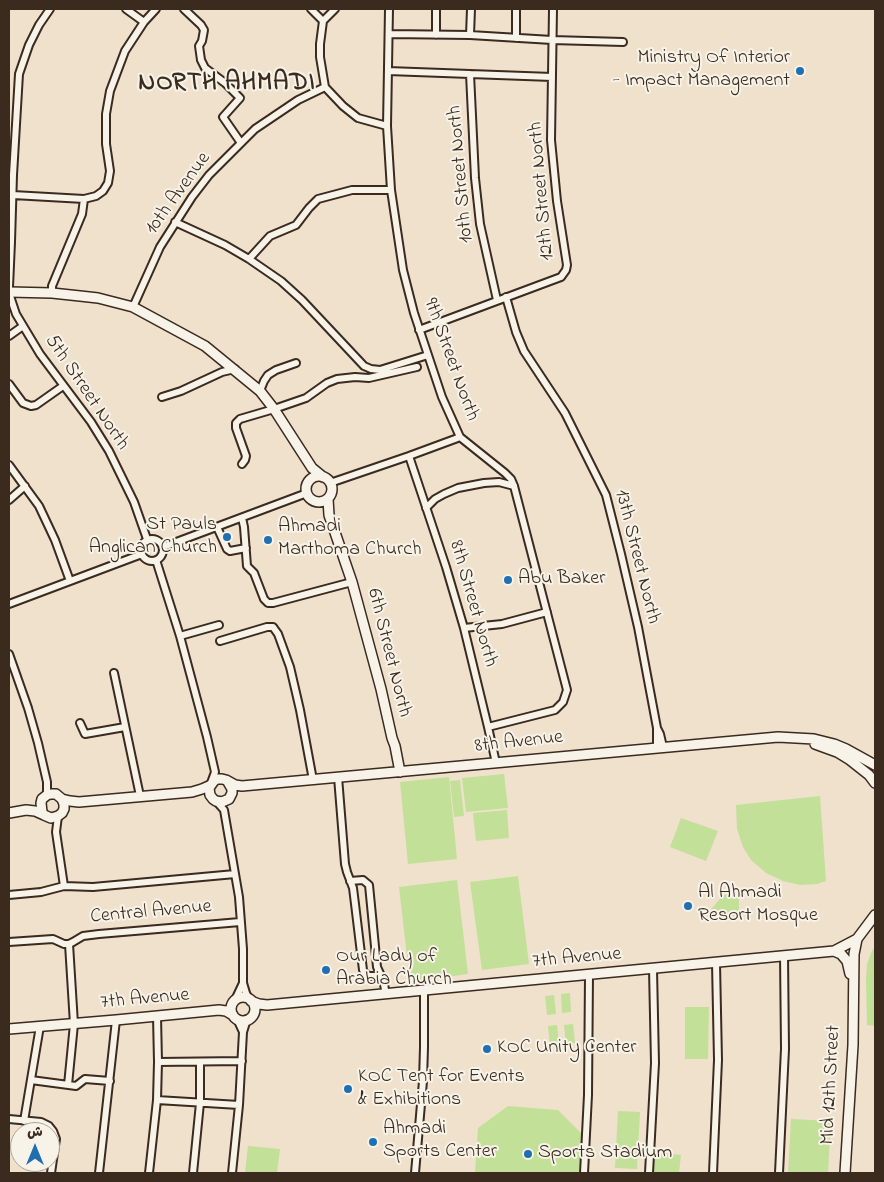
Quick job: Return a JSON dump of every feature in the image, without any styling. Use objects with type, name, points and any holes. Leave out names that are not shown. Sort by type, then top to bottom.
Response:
[{"type":"main road","points":[[9,292],[52,293],[98,298],[133,307],[205,346],[260,391],[315,471],[327,480],[332,491],[328,499],[316,502],[307,493],[306,488],[310,480],[306,458]]},
{"type":"main road","points":[[310,480],[318,476],[327,480]]},
{"type":"main road","name":"6th Street North","points":[[328,499],[330,520],[352,582],[381,689],[398,772]]},
{"type":"main road","name":"6th Street North","points":[[316,502],[325,511],[330,520]]},
{"type":"main road","name":"8th Avenue","points":[[227,781],[242,786],[778,737],[799,737],[834,744],[875,765]]},
{"type":"main road","name":"8th Avenue","points":[[799,737],[837,752],[869,775],[875,783]]},
{"type":"main road","points":[[9,813],[26,810],[52,797],[79,802],[192,792],[202,789],[217,779],[227,781],[231,785],[231,796]]},
{"type":"main road","points":[[211,784],[209,791],[214,800]]},
{"type":"main road","points":[[192,792],[222,802],[242,786]]},
{"type":"main road","points":[[52,797],[64,804],[60,815]]},
{"type":"main road","points":[[46,816],[40,808],[52,797]]},
{"type":"main road","points":[[26,810],[35,811],[51,818],[60,815],[79,802]]},
{"type":"main road","name":"7th Avenue","points":[[250,1000],[267,1005],[834,951],[857,939],[875,915]]},
{"type":"main road","name":"Mid 12th Street","points":[[845,1173],[853,1045],[854,954],[857,939]]},
{"type":"main road","name":"Mid 12th Street","points":[[834,951],[847,961],[853,999]]},
{"type":"main road","points":[[242,997],[250,1000],[254,1005],[250,1016],[240,1020],[235,1017],[231,1007],[233,1002],[242,997]]},
{"type":"main road","name":"7th Avenue","points":[[219,1010],[233,1002]]},
{"type":"main road","name":"7th Avenue","points":[[250,1016],[259,1008],[267,1005]]},
{"type":"main road","name":"7th Avenue","points":[[9,1029],[219,1010],[226,1011],[235,1017]]},
{"type":"street","points":[[9,287],[19,74],[39,25],[50,9]]},
{"type":"street","points":[[126,9],[144,22]]},
{"type":"street","points":[[13,195],[84,199],[96,196],[103,191],[108,183],[110,172],[106,144],[106,114],[110,91],[124,51],[144,22],[156,9]]},
{"type":"street","points":[[184,9],[204,30],[199,46],[204,68],[225,82],[240,98],[223,117],[241,143]]},
{"type":"street","points":[[311,9],[323,21]]},
{"type":"street","points":[[335,9],[323,21],[320,57],[325,88],[358,118],[387,126]]},
{"type":"street","name":"9th Street North","points":[[389,9],[387,126],[391,190],[403,270],[414,313],[442,397],[460,437],[505,473],[514,486],[567,690],[563,702],[555,710],[488,727]]},
{"type":"street","points":[[436,9],[436,35]]},
{"type":"street","points":[[470,35],[471,9]]},
{"type":"street","points":[[516,9],[516,38]]},
{"type":"street","name":"12th Street North","points":[[420,330],[560,277],[566,270],[567,265],[551,140],[553,9]]},
{"type":"street","points":[[389,34],[470,35],[623,42]]},
{"type":"street","points":[[388,71],[552,77]]},
{"type":"street","name":"10th Street North","points":[[470,74],[475,178],[480,224],[497,300]]},
{"type":"street","name":"10th Avenue","points":[[133,307],[160,247],[192,197],[209,176],[255,129],[298,100],[325,88]]},
{"type":"street","points":[[249,259],[270,236],[296,225],[318,199],[352,190],[391,190]]},
{"type":"street","points":[[52,293],[52,286],[82,214],[84,199]]},
{"type":"street","points":[[176,222],[225,245],[281,281],[302,300],[364,366],[380,370],[428,355]]},
{"type":"street","name":"5th Street North","points":[[9,292],[16,314],[40,354],[91,422],[108,451],[134,502],[147,540]]},
{"type":"street","name":"13th Street North","points":[[506,297],[516,332],[524,351],[565,413],[606,494],[622,554],[657,728],[660,734],[660,747]]},
{"type":"street","points":[[9,336],[23,326]]},
{"type":"street","points":[[260,391],[268,376],[276,370],[296,363]]},
{"type":"street","points":[[242,464],[246,456],[236,428],[236,423],[240,419],[306,398],[327,383],[337,379],[369,378],[417,367]]},
{"type":"street","points":[[162,398],[222,372],[234,369]]},
{"type":"street","points":[[9,384],[23,403],[31,406],[36,405],[63,386]]},
{"type":"street","points":[[327,480],[409,456],[460,437]]},
{"type":"street","name":"8th Street North","points":[[409,456],[464,628],[496,763]]},
{"type":"street","points":[[9,465],[39,506],[70,581]]},
{"type":"street","points":[[426,508],[435,499],[458,488],[498,482],[514,486]]},
{"type":"street","points":[[9,500],[24,486]]},
{"type":"street","points":[[164,547],[307,493]]},
{"type":"street","points":[[242,518],[247,566],[255,575],[264,600],[270,603],[352,582]]},
{"type":"street","points":[[217,527],[227,549],[246,548]]},
{"type":"street","points":[[153,538],[162,543],[164,547],[162,556],[156,560],[147,560],[142,554],[141,546],[147,540],[153,538]]},
{"type":"street","points":[[9,604],[142,554]]},
{"type":"street","points":[[156,560],[180,636],[215,772],[227,781]]},
{"type":"street","points":[[464,628],[502,624],[547,612]]},
{"type":"street","points":[[180,636],[219,626]]},
{"type":"street","points":[[220,641],[267,627],[273,627],[278,634],[290,667],[313,780]]},
{"type":"street","points":[[9,654],[38,743],[52,797]]},
{"type":"street","points":[[114,673],[140,796]]},
{"type":"street","points":[[80,723],[85,734],[125,727]]},
{"type":"street","points":[[211,784],[215,772]]},
{"type":"street","points":[[338,778],[346,868],[357,914],[363,970],[369,976],[381,976]]},
{"type":"street","points":[[224,810],[231,796]]},
{"type":"street","points":[[214,800],[224,810],[239,897],[243,949],[243,983],[250,1000]]},
{"type":"street","points":[[60,815],[56,832],[64,886]]},
{"type":"street","points":[[46,816],[56,832]]},
{"type":"street","name":"Central Avenue","points":[[9,895],[41,892],[64,886],[93,887],[235,874]]},
{"type":"street","points":[[350,881],[363,880],[368,882],[370,887],[377,964],[386,994]]},
{"type":"street","name":"Central Avenue","points":[[9,942],[53,939],[69,944],[83,936],[240,922]]},
{"type":"street","name":"7th Avenue","points":[[68,1085],[74,1024],[69,944]]},
{"type":"street","points":[[779,1173],[785,1049],[784,956]]},
{"type":"street","points":[[713,1173],[718,1060],[716,963]]},
{"type":"street","points":[[649,1173],[655,1063],[653,969]]},
{"type":"street","points":[[584,1173],[588,1095],[589,975]]},
{"type":"street","points":[[233,1002],[243,983]]},
{"type":"street","points":[[415,1173],[423,1081],[424,991]]},
{"type":"street","points":[[149,1173],[157,1100],[156,1016]]},
{"type":"street","points":[[232,1173],[239,1105],[243,1032],[250,1016]]},
{"type":"street","points":[[235,1017],[243,1032]]},
{"type":"street","points":[[99,1173],[116,1020]]},
{"type":"street","points":[[24,1120],[40,1026]]},
{"type":"street","points":[[158,1062],[242,1061]]},
{"type":"street","points":[[193,1173],[200,1103],[200,1062]]},
{"type":"street","points":[[31,1080],[76,1086],[85,1079],[110,1081]]},
{"type":"street","points":[[157,1100],[239,1105]]},
{"type":"street","points":[[9,1119],[42,1122],[53,1131],[56,1139],[51,1173]]},
{"type":"green space","points":[[504,774],[508,808],[466,812],[462,778]]},
{"type":"green space","points":[[449,777],[457,859],[408,864],[400,782]]},
{"type":"green space","points":[[460,780],[464,816],[454,817],[450,781]]},
{"type":"green space","points":[[820,796],[826,881],[817,884],[800,885],[783,881],[766,873],[751,860],[743,847],[737,829],[736,805]]},
{"type":"green space","points":[[507,810],[509,838],[476,841],[473,813]]},
{"type":"green space","points":[[681,818],[718,831],[706,861],[670,847]]},
{"type":"green space","points":[[518,876],[529,964],[482,970],[470,882]]},
{"type":"green space","points":[[457,880],[468,974],[410,982],[399,887]]},
{"type":"green space","points":[[739,892],[739,916],[703,919],[723,895]]},
{"type":"green space","points":[[875,946],[875,1026],[867,1025],[866,981],[867,964]]},
{"type":"green space","points":[[570,993],[571,1012],[562,1013],[561,994]]},
{"type":"green space","points":[[554,995],[556,1014],[547,1015],[545,996]]},
{"type":"green space","points":[[685,1007],[709,1007],[708,1059],[685,1059]]},
{"type":"green space","points":[[573,1024],[575,1043],[566,1044],[564,1025]]},
{"type":"green space","points":[[557,1025],[559,1045],[550,1046],[548,1026]]},
{"type":"green space","name":"Sports Stadium","points":[[508,1106],[558,1110],[582,1134],[579,1173],[475,1173],[478,1128]]},
{"type":"green space","points":[[618,1111],[640,1112],[637,1169],[615,1168]]},
{"type":"green space","points":[[791,1119],[831,1121],[828,1173],[788,1173]]},
{"type":"green space","points":[[248,1146],[280,1149],[277,1173],[245,1173]]},
{"type":"green space","points":[[653,1152],[681,1155],[679,1173],[651,1173]]},
{"type":"place","name":"Ministry Of Interior - Impact Management","points":[[800,71]]},
{"type":"place","name":"St Pauls Anglican Church","points":[[227,537]]},
{"type":"place","name":"Ahmadi Marthoma Church","points":[[268,540]]},
{"type":"place","name":"Abu Baker","points":[[508,580]]},
{"type":"place","name":"Al Ahmadi Resort Mosque","points":[[688,906]]},
{"type":"place","name":"Our Lady of Arabia Church","points":[[326,970]]},
{"type":"place","name":"KOC Unity Center","points":[[487,1049]]},
{"type":"place","name":"KOC Tent for Events & Exhibitions","points":[[348,1089]]},
{"type":"place","name":"Ahmadi Sports Center","points":[[373,1142]]},
{"type":"place","name":"Sports Stadium","points":[[528,1154]]},
{"type":"district","name":"NORTH AHMADI","points":[[227,85]]}]
